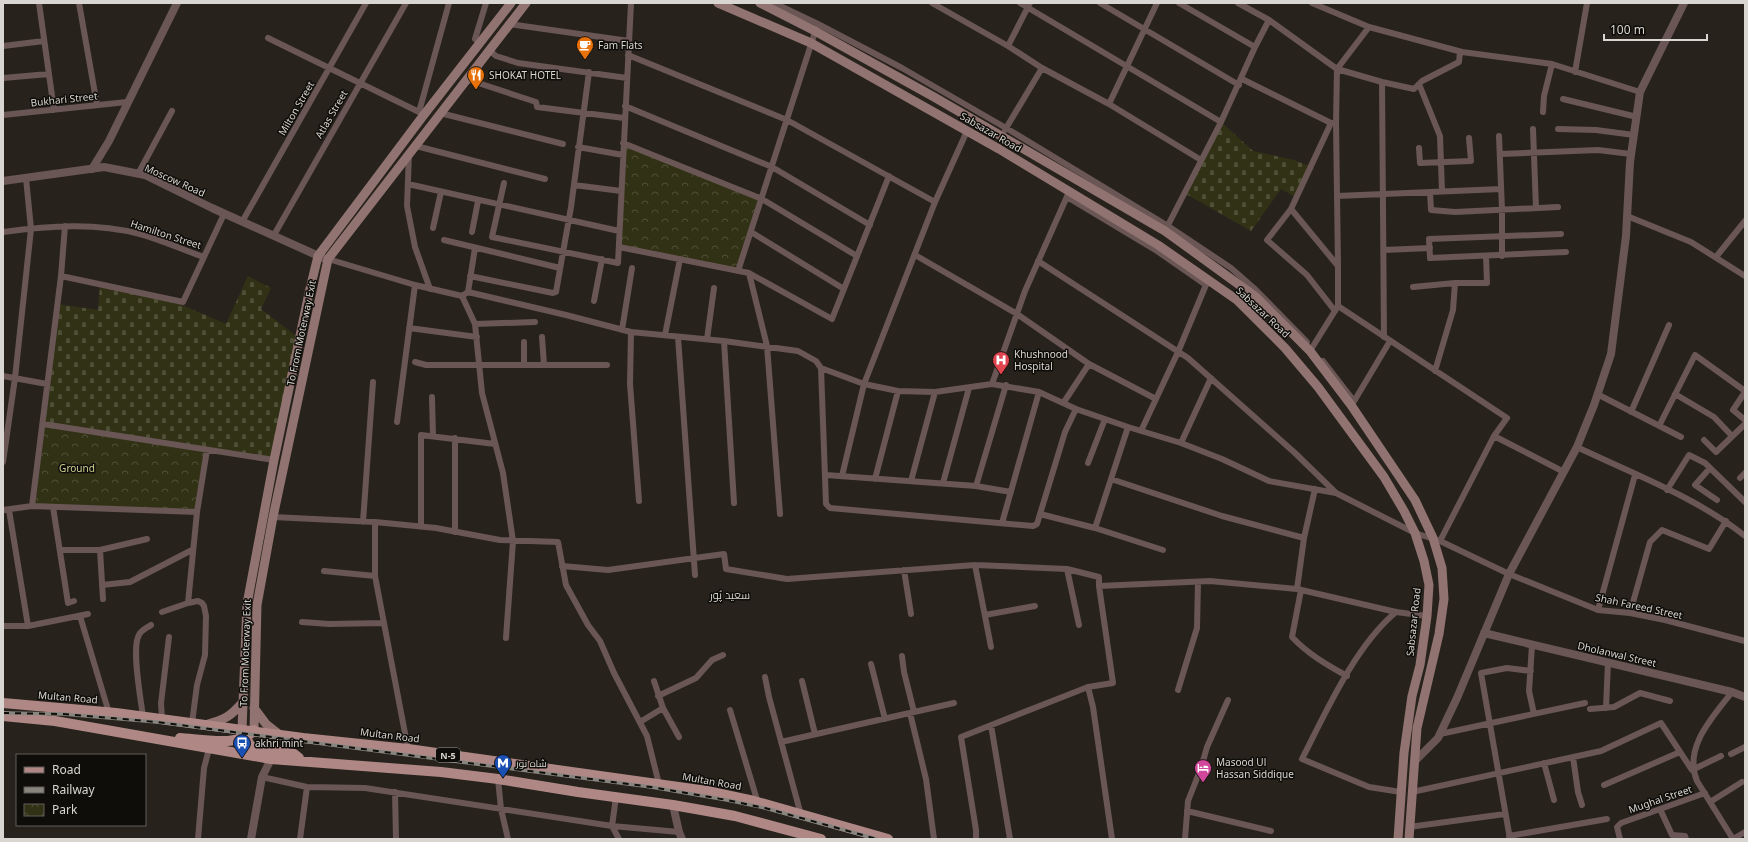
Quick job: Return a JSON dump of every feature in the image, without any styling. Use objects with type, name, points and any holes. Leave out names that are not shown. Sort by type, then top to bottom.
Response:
[{"type":"main road","name":"To From Moterway Exit","points":[[244,733],[242,704],[247,604],[274,460],[318,256],[421,114],[511,3]]},
{"type":"main road","name":"To From Moterway Exit","points":[[254,730],[257,605],[273,518],[328,260],[526,3]]},
{"type":"main road","name":"Sabsazar Road","points":[[718,3],[811,43],[967,131],[1052,182],[1068,195],[1158,245],[1207,283],[1237,300],[1285,348],[1308,376],[1384,477],[1404,511],[1424,561],[1429,585],[1427,616],[1420,665],[1412,696],[1406,740],[1398,839]]},
{"type":"main road","name":"Sabsazar Road","points":[[760,3],[817,27],[1004,132],[1058,170],[1166,228],[1256,296],[1311,349],[1353,403],[1415,500],[1437,539],[1442,568],[1444,599],[1416,739],[1409,839]]},
{"type":"main road","points":[[1052,182],[1058,170]]},
{"type":"main road","name":"Multan Road","points":[[3,703],[204,724],[244,733],[254,730],[280,735],[408,749],[707,791],[758,803],[888,839]]},
{"type":"main road","points":[[204,724],[222,721],[234,713],[242,704]]},
{"type":"main road","points":[[254,708],[266,724],[280,735]]},
{"type":"main road","name":"N-5","points":[[3,716],[55,721],[271,759],[441,772],[673,805],[735,816],[821,839]]},
{"type":"main road","points":[[163,740],[177,738],[235,742],[244,733],[250,745],[255,749],[294,754],[306,762]]},
{"type":"main road","points":[[1406,740],[1416,739]]},
{"type":"street","points":[[39,3],[54,110]]},
{"type":"street","points":[[79,3],[97,105]]},
{"type":"street","points":[[92,169],[109,141],[177,3]]},
{"type":"street","name":"Milton Street","points":[[242,222],[366,3]]},
{"type":"street","name":"Atlas Street","points":[[274,236],[406,3]]},
{"type":"street","points":[[268,38],[421,114],[449,3]]},
{"type":"street","points":[[480,43],[475,39],[486,3]]},
{"type":"street","points":[[504,183],[492,237],[618,263],[624,118],[631,3]]},
{"type":"street","points":[[738,271],[817,27],[774,3]]},
{"type":"street","points":[[932,3],[1008,46],[1042,68],[1109,104],[1201,160]]},
{"type":"street","points":[[1020,3],[1028,5],[1221,122]]},
{"type":"street","points":[[1100,3],[1240,82],[1334,123]]},
{"type":"street","points":[[1109,104],[1157,3]]},
{"type":"street","points":[[1179,3],[1255,47]]},
{"type":"street","points":[[1238,3],[1269,20],[1337,69],[1382,82],[1414,89],[1420,84],[1459,62],[1460,52]]},
{"type":"street","points":[[1313,3],[1368,27],[1460,52],[1552,64],[1640,92]]},
{"type":"street","points":[[1575,72],[1587,3]]},
{"type":"street","points":[[1415,761],[1429,748],[1440,734],[1457,698],[1509,574],[1577,447],[1597,394],[1611,354],[1628,216],[1631,154],[1640,92],[1684,3]]},
{"type":"street","points":[[1008,46],[1028,5]]},
{"type":"street","points":[[1042,68],[1004,132],[1166,228],[1221,122],[1269,20]]},
{"type":"street","points":[[510,24],[629,41]]},
{"type":"street","points":[[1311,349],[1336,308],[1338,266],[1334,123],[1337,69],[1368,27]]},
{"type":"street","points":[[3,46],[44,41]]},
{"type":"street","points":[[489,50],[496,56],[518,63],[627,78]]},
{"type":"street","points":[[628,55],[787,120],[936,202]]},
{"type":"street","points":[[1543,112],[1544,96],[1552,64]]},
{"type":"street","points":[[470,276],[553,293],[557,289],[569,219],[589,72]]},
{"type":"street","points":[[3,78],[49,74]]},
{"type":"street","points":[[466,79],[536,102],[537,107],[624,118]]},
{"type":"street","points":[[1382,82],[1384,337]]},
{"type":"street","points":[[1420,84],[1440,136],[1442,191]]},
{"type":"street","points":[[1563,99],[1637,117]]},
{"type":"street","name":"Bukhari Street","points":[[3,115],[127,102]]},
{"type":"street","points":[[625,106],[772,167],[870,225]]},
{"type":"street","points":[[138,174],[172,111]]},
{"type":"street","points":[[440,113],[563,144]]},
{"type":"street","points":[[1334,123],[1291,209],[1267,240],[1307,275],[1336,308],[1384,337],[1506,418],[1494,436],[1437,539]]},
{"type":"street","points":[[1533,129],[1536,208]]},
{"type":"street","points":[[1558,129],[1596,130],[1634,135]]},
{"type":"street","points":[[842,476],[864,384],[936,202],[967,131]]},
{"type":"street","points":[[1499,136],[1502,189],[1502,256]]},
{"type":"street","points":[[1419,148],[1420,163],[1471,161],[1469,138]]},
{"type":"street","points":[[623,143],[762,199],[857,256]]},
{"type":"street","points":[[416,146],[545,179]]},
{"type":"street","points":[[578,147],[623,155]]},
{"type":"street","points":[[1500,154],[1598,150],[1631,154]]},
{"type":"street","points":[[409,154],[407,206],[415,247],[430,289]]},
{"type":"street","name":"Moscow Road","points":[[3,181],[104,167],[145,175],[224,214],[328,260]]},
{"type":"street","points":[[619,247],[749,273],[832,319],[889,176]]},
{"type":"street","points":[[3,462],[15,378],[31,229],[26,178]]},
{"type":"street","points":[[408,184],[499,206],[569,219],[619,231]]},
{"type":"street","points":[[574,185],[621,191]]},
{"type":"street","points":[[1337,196],[1502,189]]},
{"type":"street","points":[[433,228],[441,192]]},
{"type":"street","points":[[1430,192],[1431,210],[1455,212],[1558,207]]},
{"type":"street","points":[[992,384],[1038,261],[1068,195]]},
{"type":"street","points":[[472,232],[478,200]]},
{"type":"street","points":[[1291,209],[1338,266]]},
{"type":"street","points":[[61,276],[183,302],[224,214]]},
{"type":"street","points":[[1628,216],[1690,242],[1745,276]]},
{"type":"street","points":[[1716,258],[1745,221]]},
{"type":"street","points":[[32,506],[61,276],[65,226]]},
{"type":"street","name":"Hamilton Street","points":[[3,232],[65,226],[95,226],[141,234],[204,257]]},
{"type":"street","points":[[751,232],[844,290]]},
{"type":"street","points":[[1561,234],[1502,237],[1429,238],[1430,258],[1566,252]]},
{"type":"street","points":[[444,240],[560,268]]},
{"type":"street","points":[[475,248],[465,294],[475,324],[482,393],[503,473],[513,541],[506,638]]},
{"type":"street","points":[[1384,250],[1430,248]]},
{"type":"street","points":[[915,255],[1017,314],[1089,364],[1156,399]]},
{"type":"street","points":[[1413,287],[1455,283],[1487,284],[1486,256]]},
{"type":"street","points":[[665,335],[680,259]]},
{"type":"street","points":[[328,260],[430,289],[465,294],[631,332],[707,339],[798,351],[816,361],[821,368],[826,504],[830,508],[1033,526],[1037,524],[1065,432],[1076,409]]},
{"type":"street","points":[[594,301],[602,260]]},
{"type":"street","points":[[1038,261],[1178,352],[1211,378],[1295,453],[1336,493]]},
{"type":"street","points":[[622,330],[632,268]]},
{"type":"street","points":[[749,273],[767,346],[780,514]]},
{"type":"street","points":[[1141,431],[1178,352],[1207,283]]},
{"type":"street","points":[[1435,371],[1453,310],[1455,283]]},
{"type":"street","points":[[397,422],[415,285]]},
{"type":"street","points":[[707,339],[714,288]]},
{"type":"street","points":[[475,324],[535,322]]},
{"type":"street","points":[[1631,412],[1669,325]]},
{"type":"street","points":[[409,328],[477,337]]},
{"type":"street","points":[[631,332],[630,384],[639,501]]},
{"type":"street","points":[[542,336],[544,365]]},
{"type":"street","points":[[678,337],[695,574]]},
{"type":"street","points":[[724,341],[734,503]]},
{"type":"street","points":[[1353,403],[1390,341]]},
{"type":"street","points":[[524,342],[524,365]]},
{"type":"street","points":[[1659,426],[1694,355],[1745,391],[1733,410],[1745,420]]},
{"type":"street","points":[[415,362],[426,365],[607,365]]},
{"type":"street","points":[[1064,402],[1089,364]]},
{"type":"street","points":[[821,368],[864,384],[898,391],[935,392],[992,384],[1006,385],[1039,392],[1064,402],[1076,409],[1181,443],[1222,459],[1269,481],[1336,493]]},
{"type":"street","points":[[3,376],[48,384]]},
{"type":"street","points":[[1181,443],[1211,378]]},
{"type":"street","points":[[363,522],[373,382]]},
{"type":"street","points":[[976,486],[1006,385]]},
{"type":"street","points":[[943,483],[969,388]]},
{"type":"street","points":[[875,479],[898,391]]},
{"type":"street","points":[[911,481],[935,392]]},
{"type":"street","points":[[1002,523],[1039,392]]},
{"type":"street","points":[[1597,394],[1681,437]]},
{"type":"street","points":[[1675,394],[1714,416],[1732,436]]},
{"type":"street","points":[[432,397],[433,436]]},
{"type":"street","points":[[1088,464],[1105,419]]},
{"type":"street","points":[[42,424],[274,460]]},
{"type":"street","points":[[1704,440],[1716,452],[1745,424]]},
{"type":"street","points":[[1095,528],[1128,427]]},
{"type":"street","points":[[420,526],[421,435],[495,444]]},
{"type":"street","points":[[1494,436],[1564,472]]},
{"type":"street","points":[[455,438],[455,532]]},
{"type":"street","points":[[1577,447],[1667,490],[1726,521],[1745,536]]},
{"type":"street","points":[[188,603],[192,550],[207,450]]},
{"type":"street","points":[[1667,490],[1689,455],[1710,468],[1745,502]]},
{"type":"street","points":[[1710,468],[1695,485],[1717,500]]},
{"type":"street","points":[[826,475],[976,486],[1011,492]]},
{"type":"street","points":[[1598,610],[1635,475]]},
{"type":"street","points":[[1111,479],[1222,516],[1304,538]]},
{"type":"street","points":[[1315,489],[1304,538],[1299,590],[1292,637],[1303,649],[1347,676]]},
{"type":"street","name":"Shah Fareed Street","points":[[1336,493],[1414,533],[1437,539],[1509,574],[1598,610],[1630,613],[1745,641]]},
{"type":"street","points":[[28,626],[6,510],[32,506],[197,512]]},
{"type":"street","points":[[53,507],[68,603],[74,601]]},
{"type":"street","points":[[1040,514],[1095,528],[1163,550]]},
{"type":"street","points":[[273,518],[376,522],[420,526],[500,540],[558,542],[566,585],[588,624],[596,633],[614,673],[640,722],[646,736],[659,784]]},
{"type":"street","points":[[1630,613],[1650,542],[1662,530],[1709,549],[1726,521]]},
{"type":"street","points":[[376,522],[375,576],[408,749]]},
{"type":"street","points":[[60,550],[100,550],[147,539]]},
{"type":"street","points":[[100,550],[104,599]]},
{"type":"street","points":[[102,585],[130,582],[192,550]]},
{"type":"street","points":[[562,566],[608,570],[724,554],[726,570],[787,579],[976,565],[1067,568],[1099,577],[1099,586],[1114,683],[1088,687],[961,737],[976,830],[976,839]]},
{"type":"street","points":[[976,565],[991,647]]},
{"type":"street","points":[[1067,568],[1079,625]]},
{"type":"street","points":[[904,570],[911,614]]},
{"type":"street","points":[[324,571],[375,576]]},
{"type":"street","points":[[1099,586],[1210,581],[1299,590],[1396,612],[1427,616]]},
{"type":"street","points":[[1178,690],[1197,628],[1198,582]]},
{"type":"street","points":[[162,612],[198,601],[202,603],[206,616],[205,655],[198,685],[192,723]]},
{"type":"street","points":[[985,615],[1035,606]]},
{"type":"street","points":[[1396,612],[1371,639],[1347,676],[1302,759],[1369,787],[1401,792]]},
{"type":"street","points":[[3,626],[28,626],[88,614]]},
{"type":"street","points":[[80,616],[109,713]]},
{"type":"street","points":[[302,622],[329,624],[384,624]]},
{"type":"street","points":[[143,717],[135,653],[136,641],[139,634],[151,625]]},
{"type":"street","name":"Dholanwal Street","points":[[1484,633],[1732,692],[1744,698]]},
{"type":"street","points":[[162,719],[161,703],[168,637]]},
{"type":"street","points":[[1532,645],[1529,691],[1534,714]]},
{"type":"street","points":[[658,696],[696,678],[712,660],[723,655]]},
{"type":"street","points":[[902,656],[926,779],[934,839]]},
{"type":"street","points":[[1606,708],[1608,662]]},
{"type":"street","points":[[871,664],[885,719]]},
{"type":"street","points":[[1530,671],[1507,668],[1481,673],[1509,837],[1607,819]]},
{"type":"street","points":[[765,677],[801,815]]},
{"type":"street","points":[[654,681],[663,708],[679,737]]},
{"type":"street","points":[[802,681],[815,734]]},
{"type":"street","points":[[1088,687],[1093,707],[1112,839]]},
{"type":"street","points":[[1692,770],[1693,756],[1698,741],[1706,726],[1732,692]]},
{"type":"street","points":[[1590,709],[1614,707],[1640,693],[1670,701]]},
{"type":"street","points":[[1185,839],[1188,801],[1201,768],[1206,747],[1228,700]]},
{"type":"street","points":[[1440,734],[1585,702]]},
{"type":"street","points":[[781,742],[954,703]]},
{"type":"street","points":[[640,722],[663,708]]},
{"type":"street","points":[[730,710],[758,803]]},
{"type":"street","points":[[1412,792],[1601,751],[1661,723],[1692,770],[1696,781],[1733,839],[1745,832]]},
{"type":"street","points":[[992,725],[1010,839]]},
{"type":"street","points":[[1731,754],[1745,747]]},
{"type":"street","points":[[198,839],[204,768],[209,749]]},
{"type":"street","points":[[1604,785],[1680,752]]},
{"type":"street","points":[[1692,770],[1721,756]]},
{"type":"street","points":[[1573,757],[1578,792],[1582,805]]},
{"type":"street","points":[[251,839],[262,777],[271,759]]},
{"type":"street","points":[[1544,763],[1554,800]]},
{"type":"street","points":[[262,777],[307,787],[365,788],[680,835],[673,805]]},
{"type":"street","points":[[498,779],[508,839]]},
{"type":"street","points":[[1710,802],[1742,782]]},
{"type":"street","points":[[300,839],[307,787]]},
{"type":"street","points":[[395,792],[396,839]]},
{"type":"street","name":"Mughal Street","points":[[1620,839],[1617,828],[1621,822],[1705,793]]},
{"type":"street","points":[[616,797],[612,826],[620,839]]},
{"type":"street","points":[[1660,809],[1672,836],[1685,836],[1686,839]]},
{"type":"street","points":[[1187,811],[1271,831]]},
{"type":"street","points":[[1409,827],[1505,814]]},
{"type":"street","points":[[1531,832],[1532,839]]},
{"type":"green space","points":[[1221,122],[1253,151],[1294,160],[1314,168],[1297,198],[1281,189],[1251,231],[1186,194]]},
{"type":"green space","points":[[623,143],[763,196],[738,271],[619,247]]},
{"type":"green space","points":[[248,276],[271,288],[261,309],[300,339],[274,460],[43,424],[57,304],[98,310],[100,284],[182,305],[226,324]]},
{"type":"green space","name":"Ground","points":[[43,424],[207,450],[197,512],[32,506]]},
{"type":"railway","points":[[3,713],[63,714],[157,722],[651,787],[765,808],[877,839]]},
{"type":"place","name":"Fam Flats","points":[[585,60]]},
{"type":"place","name":"SHOKAT HOTEL","points":[[476,90]]},
{"type":"place","name":"Khushnood Hospital","points":[[1001,375]]},
{"type":"place","name":"akhri mint","points":[[242,758]]},
{"type":"place","name":"شاہ نور","points":[[503,778]]},
{"type":"place","name":"Masood Ul Hassan Siddique","points":[[1203,783]]},
{"type":"district","name":"سعید پُور","points":[[730,594]]}]
